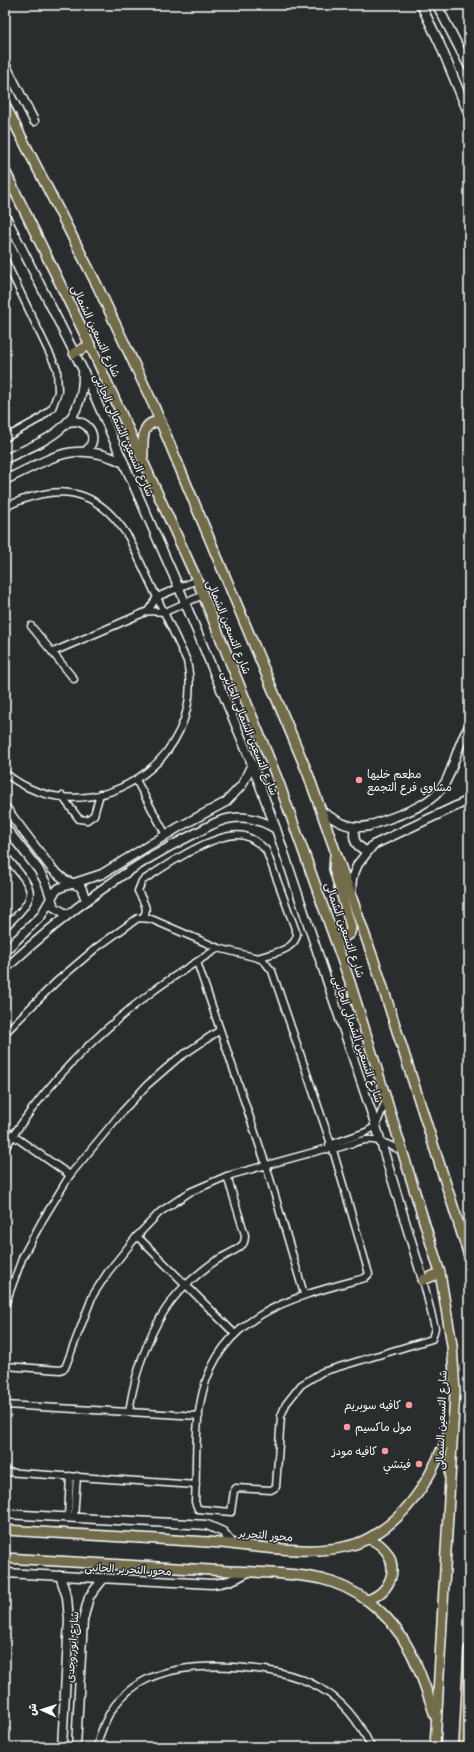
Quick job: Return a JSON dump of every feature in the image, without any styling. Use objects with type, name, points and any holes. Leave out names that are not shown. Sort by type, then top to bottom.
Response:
[{"type":"main road","name":"شارع التسعين الشمالى","points":[[5,105],[97,285],[161,422],[268,675],[321,811],[378,972],[469,1256]]},
{"type":"main road","name":"شارع التسعين الشمالى","points":[[6,174],[90,345],[197,580],[279,783],[333,932],[440,1273],[454,1366],[455,1415],[435,1747]]},
{"type":"main road","points":[[74,353],[90,345]]},
{"type":"main road","points":[[143,460],[143,438],[146,427],[150,423],[161,422]]},
{"type":"main road","points":[[333,932],[337,936],[343,938],[350,933],[351,927],[334,869],[336,852]]},
{"type":"main road","points":[[423,1280],[440,1273]]},
{"type":"main road","name":"محور التحرير","points":[[5,1530],[294,1549],[331,1549],[352,1545],[369,1538],[405,1510],[426,1482],[440,1458],[455,1415]]},
{"type":"main road","points":[[367,1600],[383,1592],[390,1582],[392,1570],[390,1558],[384,1548],[369,1538]]},
{"type":"main road","points":[[5,1558],[320,1579],[345,1587],[367,1600],[394,1625],[409,1647],[421,1671],[437,1721]]},
{"type":"main road","points":[[464,1747],[469,1649]]},
{"type":"street","points":[[421,5],[439,42],[469,113]]},
{"type":"street","points":[[437,5],[469,67]]},
{"type":"street","points":[[5,64],[34,120]]},
{"type":"street","name":"شارع التسعين الشمالى الجانبى","points":[[5,215],[74,353],[124,463],[186,603],[252,764],[276,829],[376,1126],[423,1280]]},
{"type":"street","points":[[5,260],[57,369],[58,392],[52,408],[39,419],[5,438]]},
{"type":"street","points":[[5,459],[50,438],[69,422],[78,406],[83,388],[82,370]]},
{"type":"street","points":[[69,422],[80,421],[89,427],[92,443],[86,451]]},
{"type":"street","points":[[5,480],[58,455],[86,451],[106,455],[124,463]]},
{"type":"street","points":[[5,507],[28,496],[45,492],[73,494],[94,502],[108,511],[120,524],[165,612],[186,661],[190,678],[190,698],[178,737],[152,768],[136,780],[100,794],[81,797],[62,796],[34,790],[5,773]]},
{"type":"street","points":[[148,611],[157,597],[197,580]]},
{"type":"street","points":[[53,652],[148,611],[165,612],[203,595]]},
{"type":"street","points":[[31,626],[74,678]]},
{"type":"street","points":[[321,811],[341,824],[355,827],[369,826],[421,805],[433,797],[445,782],[460,744],[469,727]]},
{"type":"street","points":[[5,951],[41,916],[50,899],[59,888],[102,874],[166,835],[216,809],[235,794],[242,785],[252,764]]},
{"type":"street","points":[[136,780],[166,835]]},
{"type":"street","points":[[62,796],[76,816],[83,820],[87,820],[94,816],[100,794]]},
{"type":"street","points":[[351,894],[355,871],[367,851],[383,839],[469,800]]},
{"type":"street","points":[[5,807],[52,869],[58,875],[81,887],[86,900]]},
{"type":"street","points":[[216,809],[222,820]]},
{"type":"street","points":[[5,969],[66,914],[171,845],[222,820],[245,817],[256,819],[276,829]]},
{"type":"street","points":[[5,827],[38,869],[46,883],[50,899],[54,907],[66,914]]},
{"type":"street","points":[[355,827],[355,842],[362,849],[367,851]]},
{"type":"street","points":[[144,917],[146,908],[138,892],[142,881],[180,856],[222,837],[234,835],[246,836],[257,842],[266,850],[296,934],[296,939],[291,946],[258,958]]},
{"type":"street","points":[[5,855],[28,884],[30,892],[26,906],[5,927]]},
{"type":"street","points":[[5,1033],[56,982],[96,948],[133,920],[144,917],[218,948],[258,958],[269,966],[272,971],[331,1143],[369,1274],[365,1278],[304,1294],[268,1309],[250,1321],[235,1334],[222,1350],[212,1368],[203,1390],[199,1416],[195,1505],[198,1509],[230,1512],[232,1511],[234,1491],[236,1488],[275,1488],[278,1483],[281,1416],[286,1404],[301,1384],[322,1372],[432,1339],[435,1328],[423,1280]]},
{"type":"street","points":[[5,1148],[42,1097],[96,1039],[152,992],[218,948]]},
{"type":"street","points":[[197,962],[266,1165],[304,1294]]},
{"type":"street","points":[[5,1305],[23,1256],[70,1175],[122,1112],[147,1085],[177,1060],[220,1030]]},
{"type":"street","points":[[324,1149],[331,1143],[366,1132],[376,1126],[386,1100]]},
{"type":"street","points":[[5,1130],[70,1175]]},
{"type":"street","points":[[5,1366],[60,1370],[65,1368],[93,1295],[108,1272],[136,1236],[160,1212],[190,1192],[227,1176],[324,1149],[333,1150],[366,1140],[380,1141],[402,1151]]},
{"type":"street","points":[[129,1412],[132,1389],[139,1363],[151,1337],[168,1308],[186,1284],[213,1262],[240,1246],[244,1241],[245,1235],[227,1176]]},
{"type":"street","points":[[136,1236],[235,1334]]},
{"type":"street","points":[[5,1405],[199,1416]]},
{"type":"street","points":[[5,1472],[196,1485]]},
{"type":"street","points":[[71,1517],[74,1476]]},
{"type":"street","points":[[5,1514],[207,1525],[223,1532],[233,1544]]},
{"type":"street","name":"محور التحرير الجانبى","points":[[5,1573],[212,1584],[225,1583],[238,1579],[246,1573]]},
{"type":"street","name":"شارع انور وجدى","points":[[60,1576],[67,1597],[69,1620],[62,1747]]},
{"type":"street","name":"شارع انور وجدى","points":[[76,1747],[85,1608],[95,1587],[103,1579]]},
{"type":"street","points":[[97,1747],[104,1724],[112,1709],[137,1685],[152,1676],[168,1670],[223,1667],[276,1671],[292,1675],[312,1684],[335,1699],[347,1710],[358,1723],[371,1747]]},
{"type":"street","points":[[63,1721],[77,1722]]},
{"type":"place","name":"مطعم خليها مشاوي فرع التجمع","points":[[359,780]]},
{"type":"place","name":"كافيه سوبريم","points":[[409,1405]]},
{"type":"place","name":"مول ماكسيم","points":[[347,1427]]},
{"type":"place","name":"كافيه مودز","points":[[385,1451]]},
{"type":"place","name":"فيتشي","points":[[419,1464]]}]
